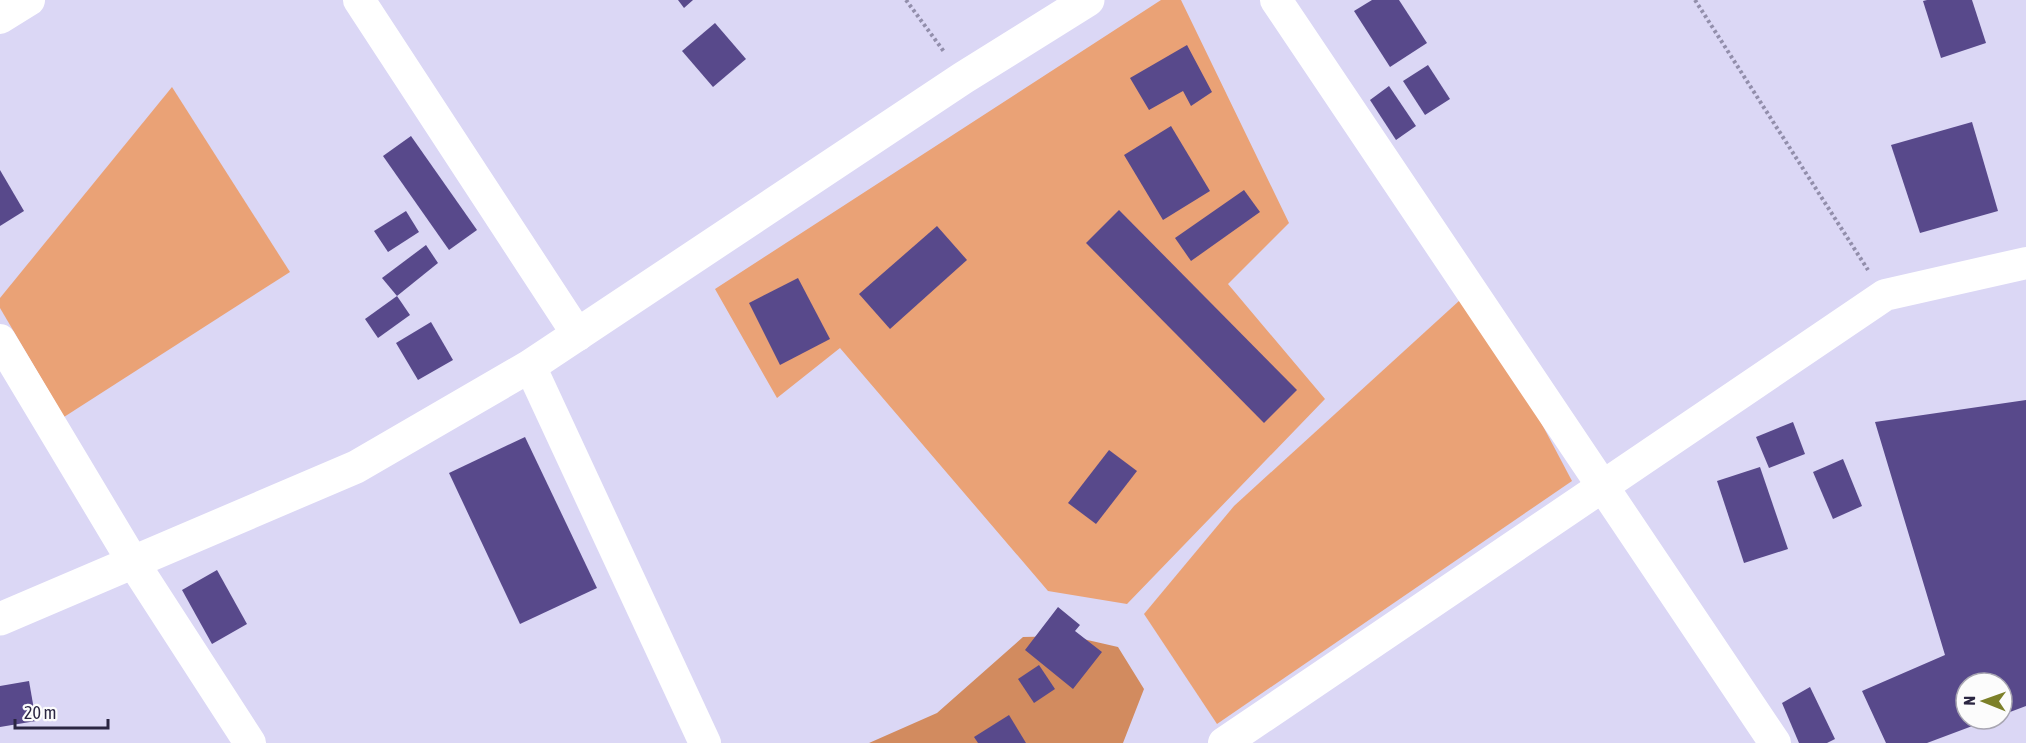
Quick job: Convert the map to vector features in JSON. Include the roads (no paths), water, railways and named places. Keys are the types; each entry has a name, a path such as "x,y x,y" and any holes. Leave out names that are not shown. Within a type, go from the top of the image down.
{"street":[{"path":"0,18 29,0"},
{"path":"359,0 578,335"},
{"path":"0,619 356,467 530,366 963,78 1088,0"},
{"path":"1276,0 1775,743"},
{"path":"1224,743 1885,296 2026,263"},
{"path":"0,340 133,562 250,743"},
{"path":"530,366 705,743"}]}
